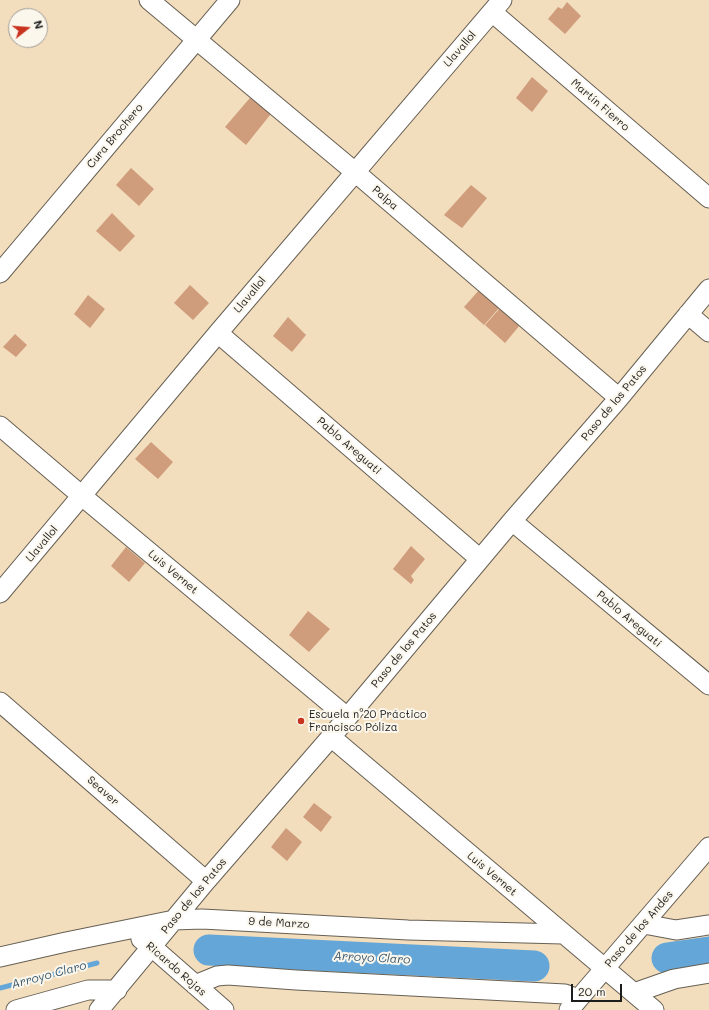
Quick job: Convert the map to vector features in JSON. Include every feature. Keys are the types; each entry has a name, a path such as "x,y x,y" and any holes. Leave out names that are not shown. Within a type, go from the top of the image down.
{"street":[{"name":"Palpa","path":"149,0 355,172 619,398"},
{"name":"Cura Brochero","path":"0,273 230,0"},
{"name":"Llavallol","path":"0,593 218,333 497,6"},
{"name":"Martín Fierro","path":"497,6 709,198"},
{"name":"Paso de los Patos","path":"99,1010 206,881 347,717 512,521 619,398 709,290"},
{"path":"688,314 709,332"},
{"name":"Pablo Areguati","path":"218,333 480,559"},
{"name":"Luis Vernet","path":"0,426 347,717"},
{"name":"Pablo Areguati","path":"512,521 709,685"},
{"name":"Seaver","path":"0,702 206,881"},
{"name":"Luis Vernet","path":"330,737 654,1010"},
{"name":"Paso de los Andes","path":"574,1004 709,847"},
{"name":"9 de Marzo","path":"0,958 66,942 174,920 202,919 408,930 563,934"},
{"path":"644,924 676,930 709,924"},
{"name":"Ricardo Rojas","path":"127,930 152,947 224,1010"},
{"path":"634,993 674,979 709,973"},
{"path":"195,985 217,976 228,976 564,994 574,1004"},
{"path":"16,1010 88,990 116,990"}],"building":[{"path":"567,2 581,16 565,34 548,19 558,7 562,9"},
{"path":"532,77 548,91 532,112 516,98"},
{"path":"255,92 274,110 246,145 225,127"},
{"path":"131,168 154,189 139,206 116,185"},
{"path":"471,185 487,198 462,228 444,215"},
{"path":"112,213 135,236 120,252 96,231"},
{"path":"190,285 209,303 193,320 174,303"},
{"path":"480,289 500,307 484,325 464,307"},
{"path":"88,295 105,309 90,328 74,314"},
{"path":"501,307 520,325 505,343 485,325"},
{"path":"288,317 306,335 292,352 273,336"},
{"path":"15,334 27,345 16,357 3,347"},
{"path":"151,442 173,462 158,479 135,459"},
{"path":"411,546 425,559 411,576 414,580 411,584 393,569"},
{"path":"126,547 145,563 129,582 111,566"},
{"path":"308,611 330,629 309,652 289,635"},
{"path":"314,803 332,817 321,832 303,817"},
{"path":"286,828 302,842 287,861 271,847"}],"waterway":[{"name":"Arroyo Claro","path":"209,950 534,966"},
{"name":"Arroyo Claro","path":"667,958 709,952"},
{"name":"Arroyo Claro","path":"0,988 97,963"}],"place":[{"name":"Escuela n°20 Práctico Francisco Póliza","path":"301,721"}]}
